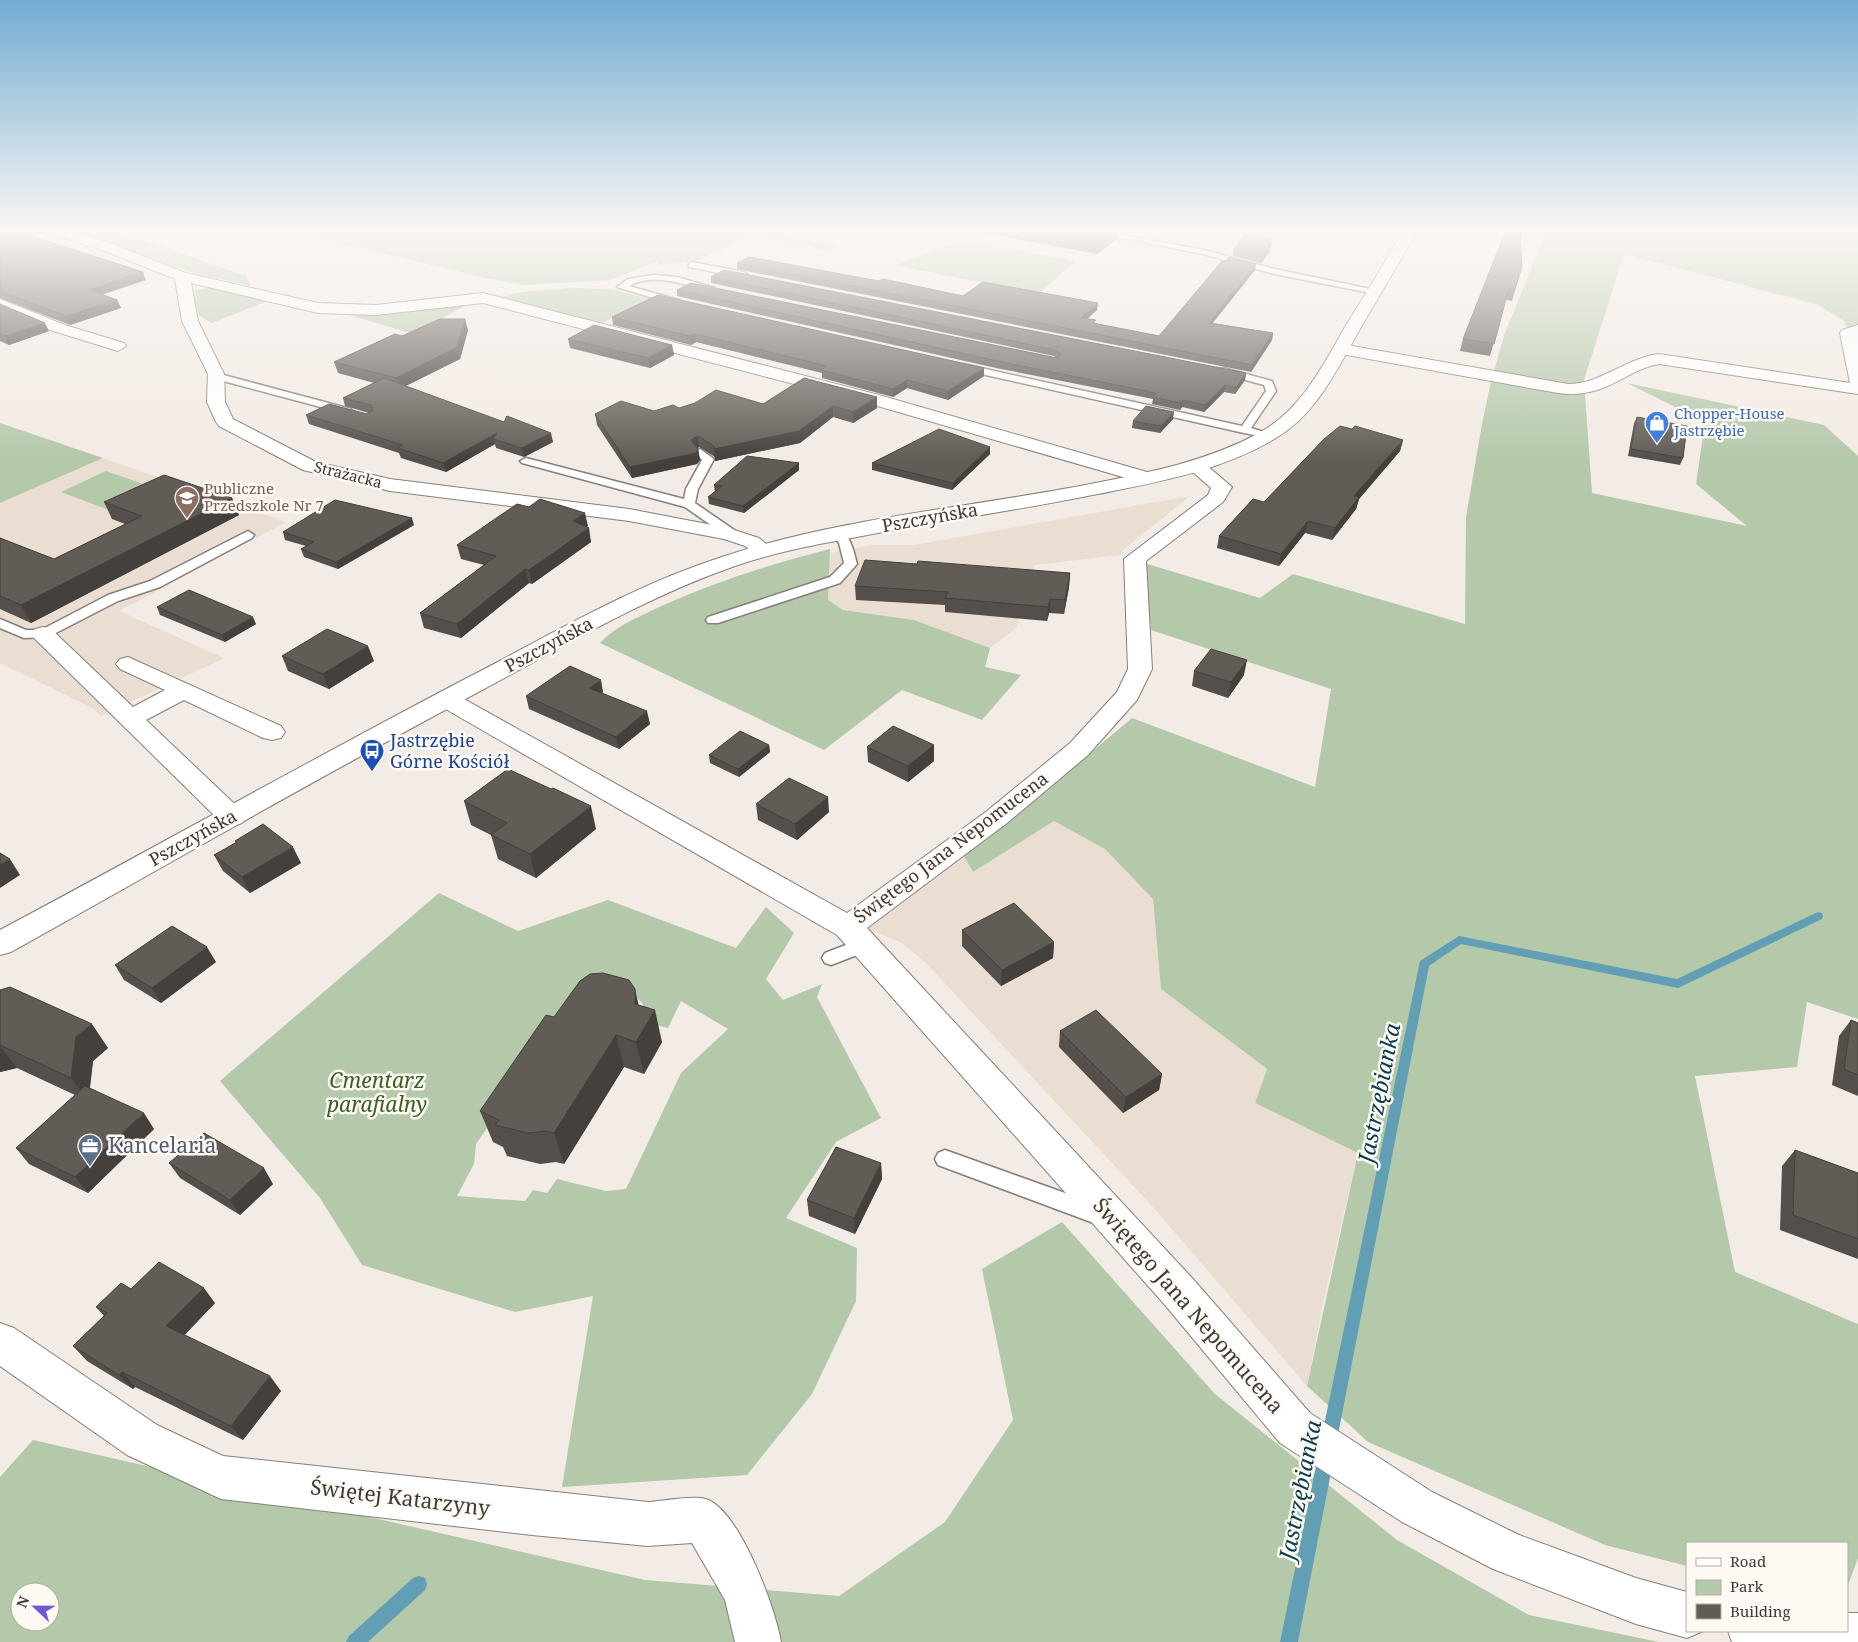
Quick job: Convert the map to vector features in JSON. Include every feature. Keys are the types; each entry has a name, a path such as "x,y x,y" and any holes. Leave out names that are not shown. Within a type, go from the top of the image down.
{"street":[{"path":"6,307 59,328 118,346"},
{"name":"Strażacka","path":"187,307 190,321 216,376 216,402 225,422 310,466 390,485 629,515 751,543"},
{"name":"Pszczyńska","path":"312,307 376,310 406,307"},
{"name":"Pszczyńska","path":"516,307 873,399 1147,478"},
{"name":"Pszczyńska","path":"4,938 232,817 446,699 653,590 708,569 751,543 838,534 1147,478 1197,467 1269,435 1305,405 1315,392 1367,307"},
{"path":"1858,330 1848,333 1858,382"},
{"path":"1341,349 1576,389 1589,387 1607,380 1638,362 1659,360 1858,389"},
{"name":"Świętego Jana Nepomucena","path":"856,936 1078,749 1128,695 1140,669 1135,559 1216,498 1222,487 1197,467"},
{"path":"43,634 232,817"},
{"path":"128,664 272,732"},
{"path":"130,718 184,690"},
{"name":"Świętego Jana Nepomucena","path":"446,699 856,936 1179,1292 1294,1428 1417,1507 1509,1553 1636,1601 1686,1615"},
{"name":"Świętej Katarzyny","path":"0,1342 142,1440 221,1477 532,1513 648,1524 704,1520 736,1572 755,1618 758,1642"},
{"path":"1755,1632 1784,1638 1858,1636"}],"lane":[{"path":"953,365 1269,435"},
{"path":"1214,369 1253,377 1268,383 1270,392 1244,430"},
{"path":"216,376 360,415"},
{"path":"689,504 692,489 708,460 700,452"},
{"path":"526,461 689,504 751,543"},
{"path":"712,620 835,580 851,564 845,543 838,534"},
{"path":"0,623 24,634 43,634 113,598 155,584 248,535"},
{"path":"831,958 856,936"},
{"path":"945,1159 1115,1221"}],"shaded area":[{"path":"103,458 286,522 119,611 224,658 101,716 94,709 0,663 0,503"},
{"path":"1190,496 1123,550 1120,555 1035,565 1016,628 990,648 914,620 843,610 828,600 828,553 872,545 914,545"},
{"path":"1054,821 1105,849 1153,899 1161,989 1267,1069 1255,1103 1358,1153 1323,1303 1307,1386 1152,1206 926,963 902,943 868,929 962,853 973,872"}],"green space":[{"path":"197,307 253,307 211,323 199,315"},
{"path":"405,307 464,307 413,334 340,312"},
{"path":"531,307 635,307 600,324"},
{"path":"1516,307 1607,307 1584,380 1592,493 1747,526 1696,484 1705,422 1627,383 1824,425 1858,456 1858,1019 1807,1002 1797,1067 1695,1076 1735,1272 1858,1324 1858,1558 1848,1585 1848,1542 1686,1542 1686,1566 1605,1545 1368,1442 1307,1386 1358,1153 1255,1103 1267,1069 1161,989 1153,899 1105,849 1054,821 973,872 962,853 1019,813 1132,718 1315,787 1331,689 1151,630 1144,563 1260,598 1293,574 1465,624 1466,517 1491,381 1505,333"},
{"path":"1820,307 1858,307 1858,347 1843,320"},
{"path":"0,423 103,458 0,503"},
{"path":"106,471 163,491 117,513 61,492"},
{"path":"830,549 828,600 843,610 914,620 990,648 985,667 1021,675 982,720 902,690 824,750 600,643 626,623 698,591 785,561"},
{"name":"Cmentarz parafialny","path":"439,893 518,931 608,900 736,948 766,907 794,933 766,979 783,1000 822,984 817,997 881,1118 836,1142 786,1218 857,1248 856,1301 812,1394 747,1475 562,1487 593,1296 515,1312 362,1265 320,1198 220,1081","holes":["630,990 642,1003 652,1024 668,1028 681,1001 728,1029 681,1073 626,1189 606,1191 557,1179 547,1193 533,1190 525,1201 457,1196 474,1164 476,1144 544,1045"]},
{"path":"1062,1222 1215,1394 1397,1540 1529,1615 1659,1642 0,1642 0,1477 33,1440 645,1580 839,1596 945,1522 1013,1420 982,1269"}],"building":[{"path":"0,307 6,307 45,323 5,336 0,334"},
{"path":"41,307 96,307 66,316"},
{"path":"634,307 710,307 984,368 948,391 907,380 893,389 821,370 827,366 695,334 690,336 612,317"},
{"path":"752,307 806,307 1057,358 1061,354 1055,350 851,307 910,307 1246,373 1236,388 1225,385 1205,405 1183,400 1180,403 1153,397 1156,393 997,361"},
{"path":"957,307 1094,307 1081,318 1096,320 1093,323 1159,336 1184,307 1222,307 1209,323 1273,333 1252,365"},
{"path":"1476,307 1504,307 1494,344 1463,339"},
{"path":"440,319 465,319 457,347 396,378 334,362 395,334 402,336"},
{"path":"594,325 672,345 648,358 568,339"},
{"path":"384,378 504,422 507,416 551,433 522,448 493,439 497,433 443,463 398,448 403,445 306,415 329,404 367,414 373,410 371,405 343,398"},
{"path":"804,378 877,397 853,412 833,406 799,431 714,449 714,446 698,436 691,440 698,449 696,453 630,467 595,414 621,401 654,411 673,405 679,408 695,403 716,390 763,404"},
{"path":"1146,406 1174,412 1161,426 1133,421"},
{"name":"Chopper-House Jastrzębie","path":"1637,417 1687,426 1683,458 1631,449"},
{"path":"1340,426 1352,429 1355,426 1403,440 1354,496 1359,497 1335,528 1308,521 1281,554 1219,536 1253,499 1264,502 1324,439"},
{"path":"939,429 990,447 953,483 872,463"},
{"path":"747,456 799,463 743,506 708,497 722,486 714,485"},
{"path":"164,475 232,498 21,605 0,596 0,538 54,559 142,516 104,502"},
{"path":"540,499 585,513 573,521 589,528 529,570 525,569 457,624 420,613 496,556 457,545 517,504 529,507"},
{"path":"335,500 412,518 336,562 301,549 314,542 283,532"},
{"path":"865,560 917,564 918,561 1070,573 1065,600 1050,599 1048,607 945,598 948,592 855,586"},
{"path":"189,590 253,617 222,635 157,607"},
{"path":"327,629 368,646 323,674 282,656"},
{"path":"1211,649 1247,660 1231,682 1194,671"},
{"path":"570,666 601,680 589,688 647,711 616,737 526,696"},
{"path":"893,726 934,745 908,766 867,747"},
{"path":"740,731 769,745 738,769 709,755"},
{"path":"508,769 591,806 530,854 491,835 507,823 464,801"},
{"path":"789,778 828,797 795,824 756,804"},
{"path":"263,824 293,847 242,877 214,855 237,842 235,841"},
{"path":"0,853 10,859 0,865"},
{"path":"1014,903 1054,942 1002,970 962,930"},
{"path":"172,926 207,947 152,988 115,965"},
{"path":"603,973 629,980 635,989 635,1004 655,1010 636,1042 616,1035 554,1133 546,1131 528,1133 495,1125 499,1120 480,1111 546,1015 554,1017 580,981 590,974"},
{"path":"10,987 92,1024 76,1037 71,1078 0,1045 0,990"},
{"path":"1096,1010 1162,1074 1126,1097 1060,1031"},
{"path":"1851,1020 1858,1023 1858,1075 1844,1069"},
{"path":"85,1086 144,1113 75,1177 16,1148"},
{"path":"204,1133 264,1168 230,1200 169,1163"},
{"path":"836,1147 881,1163 854,1218 807,1200"},
{"path":"1795,1150 1858,1173 1858,1239 1793,1215"},
{"path":"159,1262 204,1288 166,1326 270,1376 231,1426 122,1372 119,1375 73,1346 107,1313 96,1307 121,1283 131,1289"}],"waterway":[{"name":"Jastrzębianka","path":"1329,1440 1424,964 1459,940 1678,984 1818,916"},
{"name":"Jastrzębianka","path":"1289,1642 1326,1457"},
{"path":"355,1642 419,1584"}],"place":[{"name":"Chopper-House Jastrzębie","path":"1657,444"},
{"name":"Publiczne Przedszkole Nr 7","path":"187,519"},
{"name":"Jastrzębie Górne Kościół","path":"372,772"},
{"name":"Kancelaria","path":"90,1167"}]}
